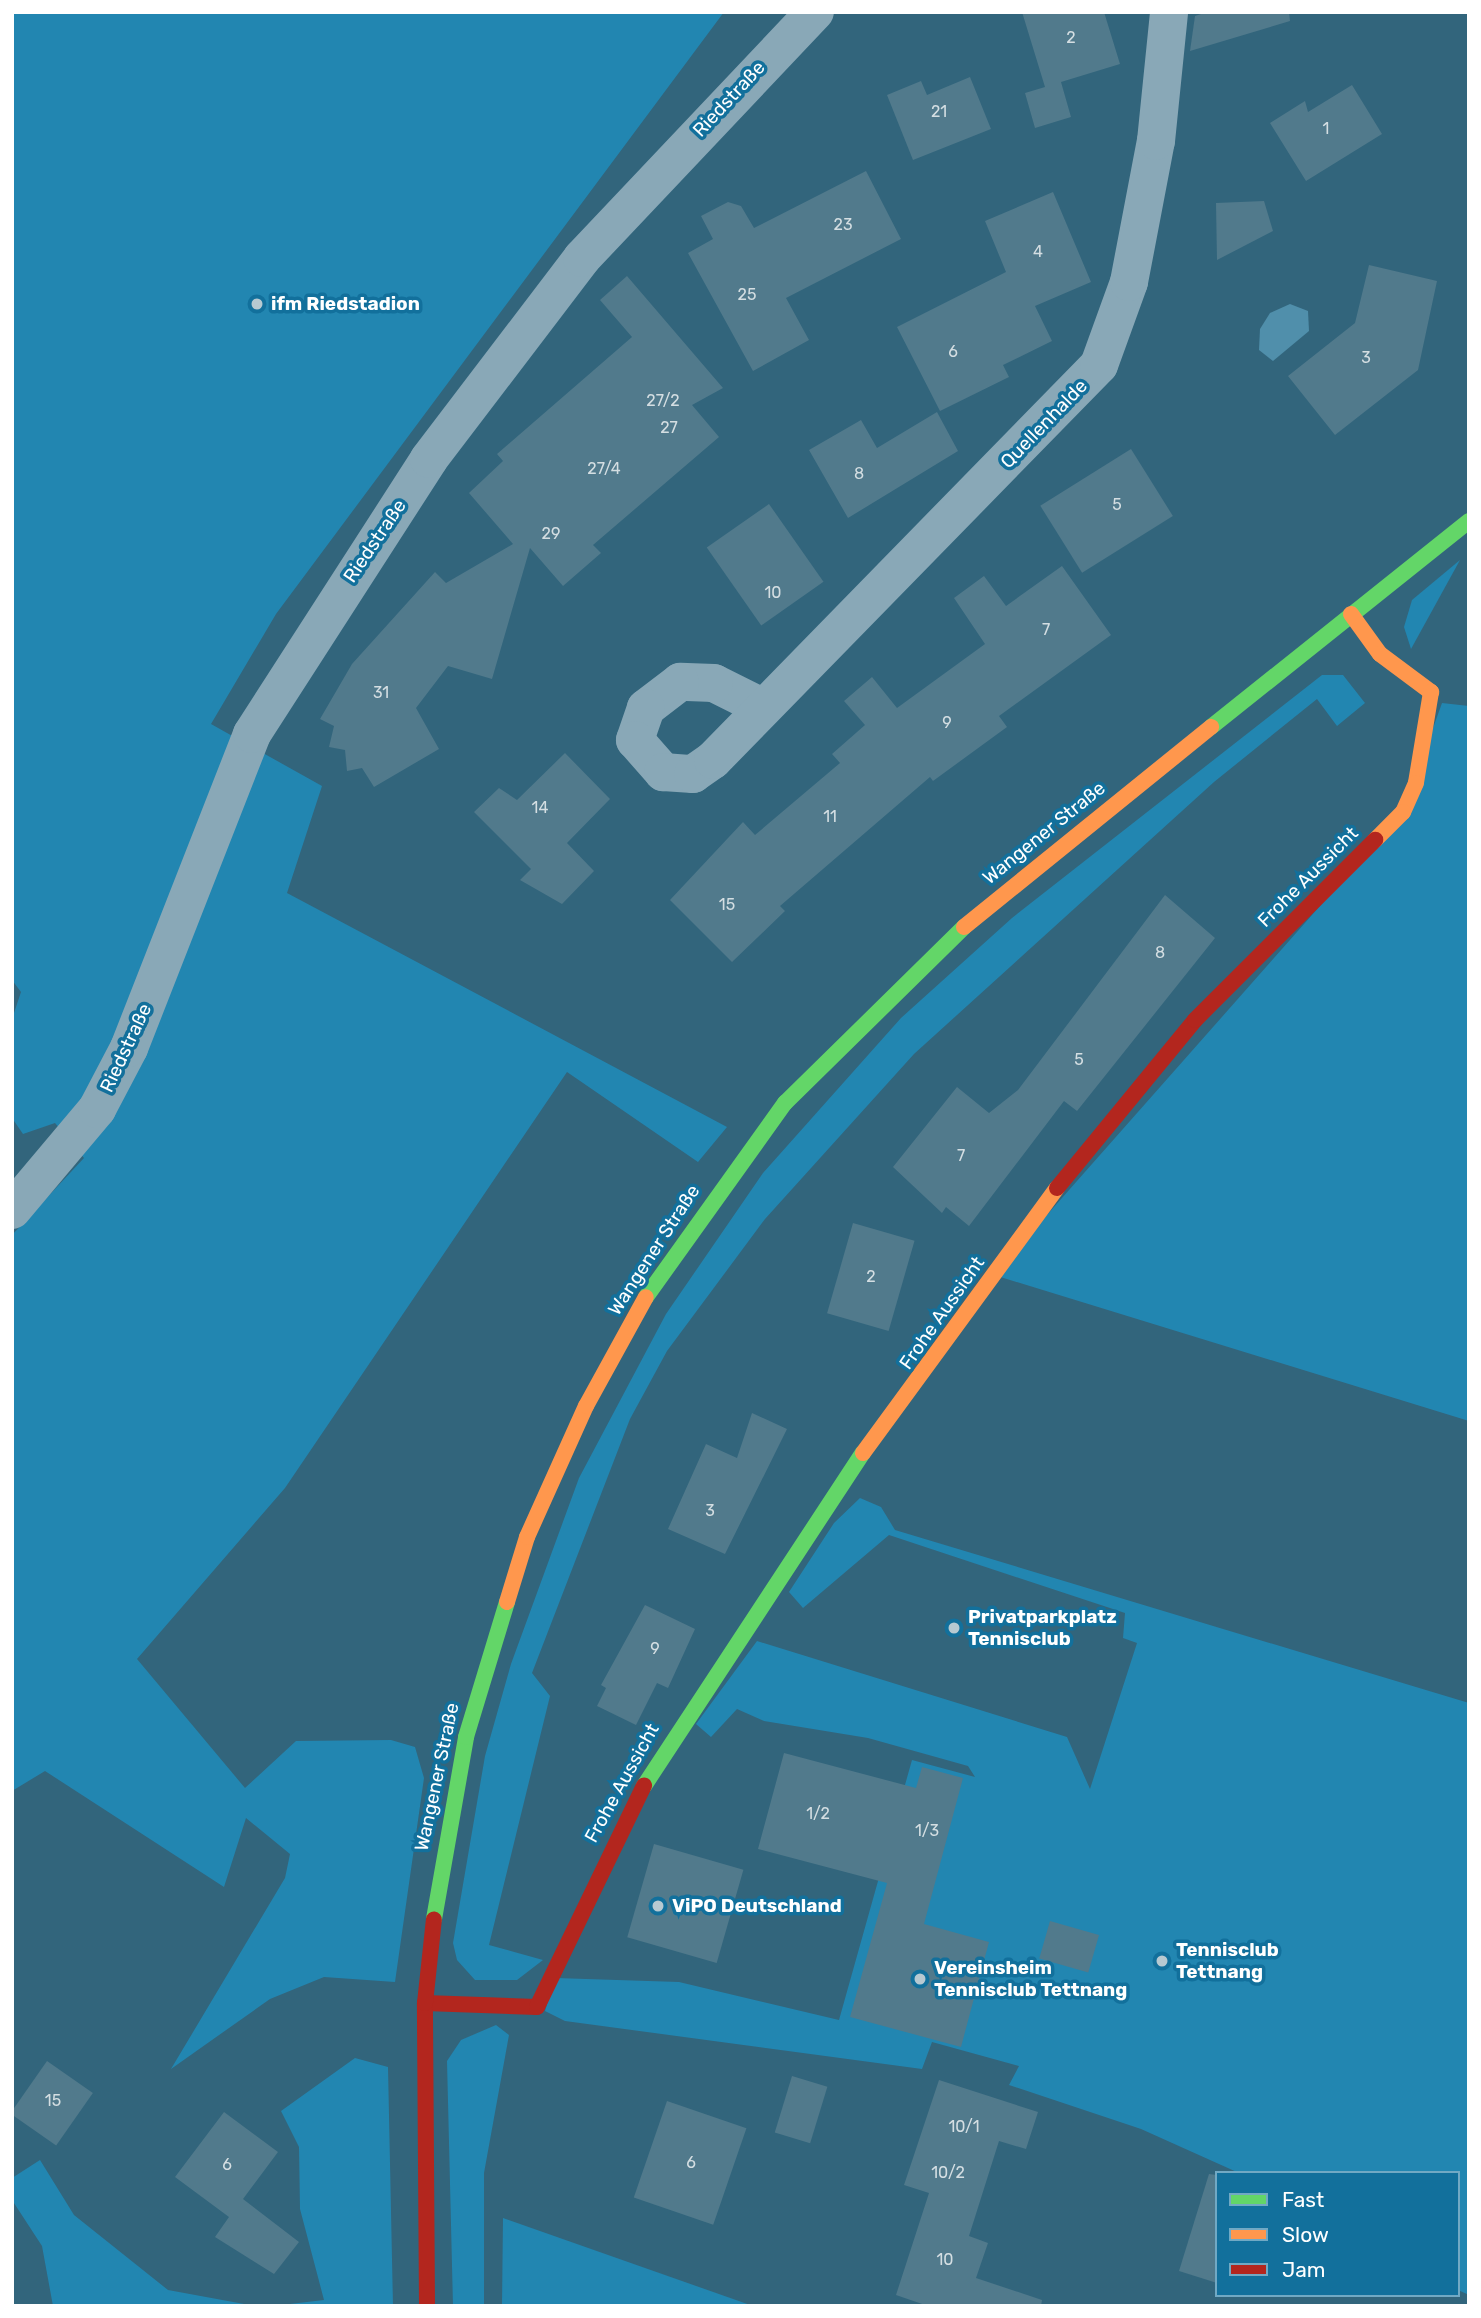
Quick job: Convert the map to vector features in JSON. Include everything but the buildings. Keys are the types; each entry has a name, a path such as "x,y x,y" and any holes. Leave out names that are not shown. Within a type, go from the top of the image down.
{"main road":[{"name":"Wangener Straße","path":"427,2306 425,2003 450,1810 500,1611 586,1406 693,1224 785,1103 900,983 1351,614 1469,521"},
{"name":"Frohe Aussicht","path":"425,2003 537,2007 608,1849 661,1757 825,1505 1079,1158 1195,1020 1403,812 1416,783 1431,692 1380,654 1351,614"}],"street":[{"name":"Riedstraße","path":"12,1210 65,1154 129,1048 251,734 305,645 429,459 582,258 815,12"},
{"name":"Quellenhalde","path":"760,706 1099,365 1129,282 1156,141 1169,12"}],"shaded area":[{"path":"12,12 724,12 276,614 211,724 322,786 287,893 727,1127 698,1162 567,1072 285,1488 137,1659 245,1788 296,1741 391,1740 415,1747 424,1778 395,1982 324,1977 270,1999 171,2069 285,1878 290,1854 246,1818 224,1887 45,1771 12,1791 12,1235 84,1158 55,1123 23,1134 12,1118 12,1019 21,992 12,980"},
{"path":"1290,304 1308,311 1309,331 1273,361 1259,350 1260,329 1270,313"},
{"path":"1460,560 1411,649 1404,627 1412,600"},
{"path":"1322,675 1343,675 1365,703 1337,726 1317,699 1214,782 914,1054 765,1219 667,1351 630,1419 532,1673 550,1696 489,1945 543,1960 517,1980 475,1980 457,1960 453,1943 485,1756 511,1664 579,1478 666,1314 763,1173 901,1018 1012,918"},
{"path":"1442,703 1469,706 1469,1421 994,1275 1403,812"},
{"name":"Tennisclub Tettnang","path":"860,1498 881,1507 895,1530 1469,1703 1469,2295 1460,2291 1460,2171 1235,2171 1141,2129 1009,2085 1019,2066 932,2042 922,2069 565,2021 545,2011 555,1978 679,1982 839,2020 912,1760 975,1777 968,1766 868,1738 764,1721 737,1709 711,1737 696,1724 757,1641 1067,1737 1090,1789 1137,1643 1123,1638 1125,1613 889,1535 803,1608 789,1592 834,1523"},
{"path":"496,2025 509,2035 484,2173 484,2306 453,2306 447,2061 461,2040"},
{"path":"355,2058 388,2067 393,2306 273,2306 324,2300 300,2209 299,2147 281,2111"},
{"path":"40,2160 74,2215 168,2290 255,2306 53,2306 42,2246 12,2200 12,2178"},
{"path":"503,2218 753,2306 502,2306"}],"traffic: fast":[{"path":"1211,727 1469,521"},
{"path":"646,1297 785,1103 964,927"},
{"path":"644,1786 863,1453"},
{"path":"434,1919 466,1737 507,1602"}],"traffic: slow":[{"path":"1351,614 1380,654 1431,692 1416,783 1403,812 1375,840"},
{"path":"964,927 1211,727"},
{"path":"863,1453 1057,1188"},
{"path":"507,1602 527,1537 586,1406 646,1297"}],"traffic: jam":[{"path":"1057,1188 1195,1020 1375,840"},
{"path":"425,2003 537,2007 644,1786"},
{"path":"427,2306 425,2003 434,1919"}],"place":[{"name":"ifm Riedstadion","path":"257,304"},
{"name":"Privatparkplatz Tennisclub","path":"954,1628"},
{"name":"ViPO Deutschland","path":"658,1906"},
{"name":"Tennisclub Tettnang","path":"1162,1961"},
{"name":"Vereinsheim Tennisclub Tettnang","path":"920,1979"}]}
